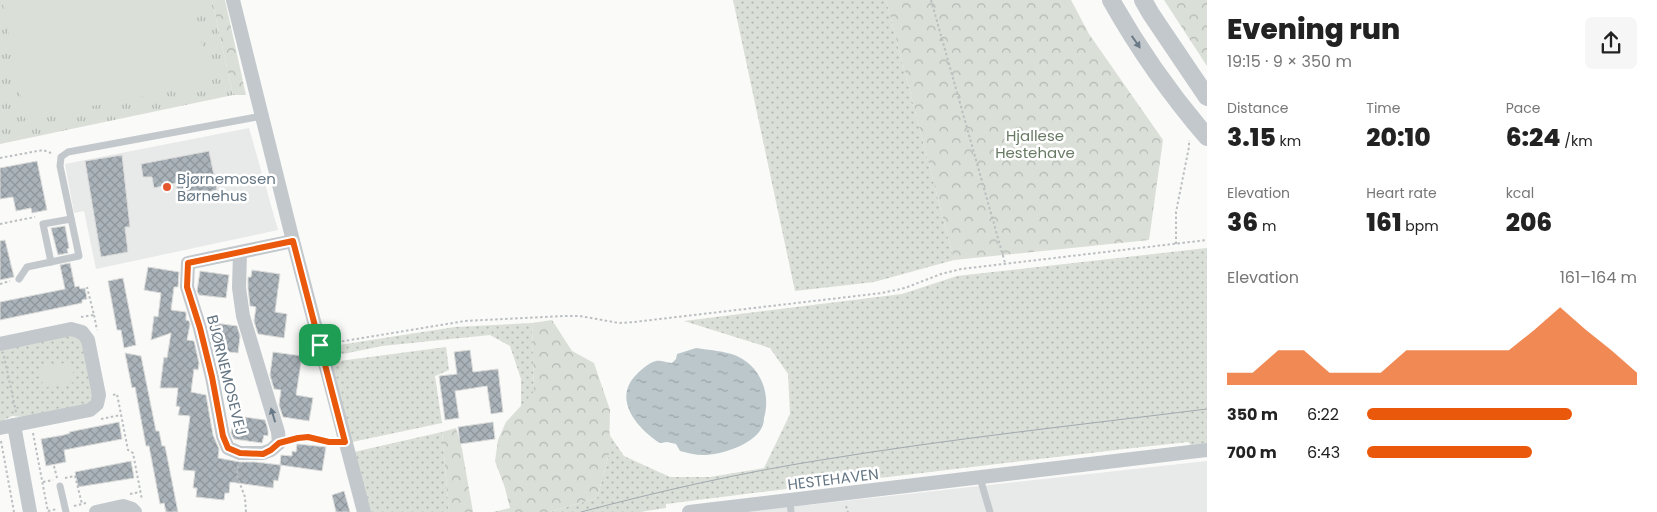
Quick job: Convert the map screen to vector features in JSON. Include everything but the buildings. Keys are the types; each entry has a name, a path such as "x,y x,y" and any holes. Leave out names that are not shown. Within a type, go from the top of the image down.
{"street":[{"path":"233,0 293,241 364,512"},
{"path":"1111,0 1127,28 1187,114 1207,137"},
{"path":"1143,0 1150,14 1207,97"},
{"name":"BJØRNEMOSEVEJ","path":"240,252 239,288 244,316 278,432 279,443 263,454 240,453 228,448 223,436 212,377 200,328 187,287 188,263 240,252 293,241"},
{"path":"1,343 71,329 82,332 88,340 98,398 97,404 90,410 11,426 30,512"},
{"name":"HESTEHAVEN","path":"689,512 790,506 980,478 1207,450"},
{"path":"96,512 123,506 132,509 138,506"}],"lane":[{"path":"19,279 28,267 79,256 60,166 61,157 68,152 262,116"},
{"path":"50,262 43,224 71,219"},
{"path":"980,478 990,512"},
{"path":"60,486 66,512"}],"path":[{"path":"930,0 1005,264"},
{"path":"1176,244 1176,212 1189,147 1189,137"},
{"path":"0,158 43,150 61,157"},
{"path":"0,224 35,217"},
{"path":"320,345 465,321 574,316 619,323 677,318 875,294 912,286 950,271 1207,240"},
{"path":"1,343 11,426"},
{"path":"98,398 117,394 128,450 133,453 138,506"},
{"path":"94,420 121,415"},
{"path":"32,433 48,512"},
{"path":"279,443 308,437 329,442 345,442"},
{"path":"0,439 14,512"},
{"path":"240,453 237,476 245,497 246,512"},
{"path":"54,466 60,486"},
{"path":"75,476 82,504"}],"shaded area":[{"name":"Bjørnemosen Børnehus","path":"249,128 278,230 96,269 84,211 74,213 65,164"},
{"path":"1207,461 1207,512 745,512"}],"green space":[{"path":"0,0 212,0 233,95 0,144"},
{"path":"2,0 193,0 210,83 25,119"},
{"path":"212,0 225,0 246,95 233,95"},
{"path":"733,0 886,0 954,260 874,282 795,291"},
{"name":"Hjallese Hestehave","path":"886,0 1071,0 1089,34 1163,140 1149,240 954,260"},
{"path":"1164,0 1207,0 1207,66"},
{"path":"1207,248 1207,443 1191,445 1188,442 1133,448 753,493 666,504 666,508 640,512 549,512 597,498 609,454 609,434 624,456 670,477 710,477 764,468 790,414 788,374 770,348 684,321 902,294 957,276"},
{"path":"552,320 572,351 594,363 610,410 609,454 597,498 549,512 493,512 510,508 495,461 498,440 506,422 534,392 532,323"},
{"path":"532,323 534,392 521,407 521,379 510,346 490,335 382,346 343,354 335,351 339,345 455,327"},
{"path":"73,335 83,341 93,396 87,405 23,417 12,416 0,422 0,349"},
{"path":"446,347 449,370 435,376 442,423 352,442 332,362"},
{"path":"71,362 75,382 43,388 40,367"},
{"path":"456,428 462,449 473,512 449,512 442,432"},
{"path":"442,432 449,512 371,512 354,452"}],"water":[{"path":"696,348 737,356 758,374 765,391 766,409 763,424 757,435 735,448 710,455 680,451 676,444 660,443 636,422 630,413 627,403 627,393 630,384 644,368 656,361 672,363 676,359 677,354"}],"tram line":[{"path":"581,512 700,483 869,452 1207,409"}],"place":[{"name":"Bjørnemosen Børnehus","path":"167,187"}],"route":[{"path":"293,241 320,345 345,442 329,442 308,437 298,438 279,443 263,454 240,453 228,448 223,436 212,377 200,328 187,287 188,263 293,241"}]}
